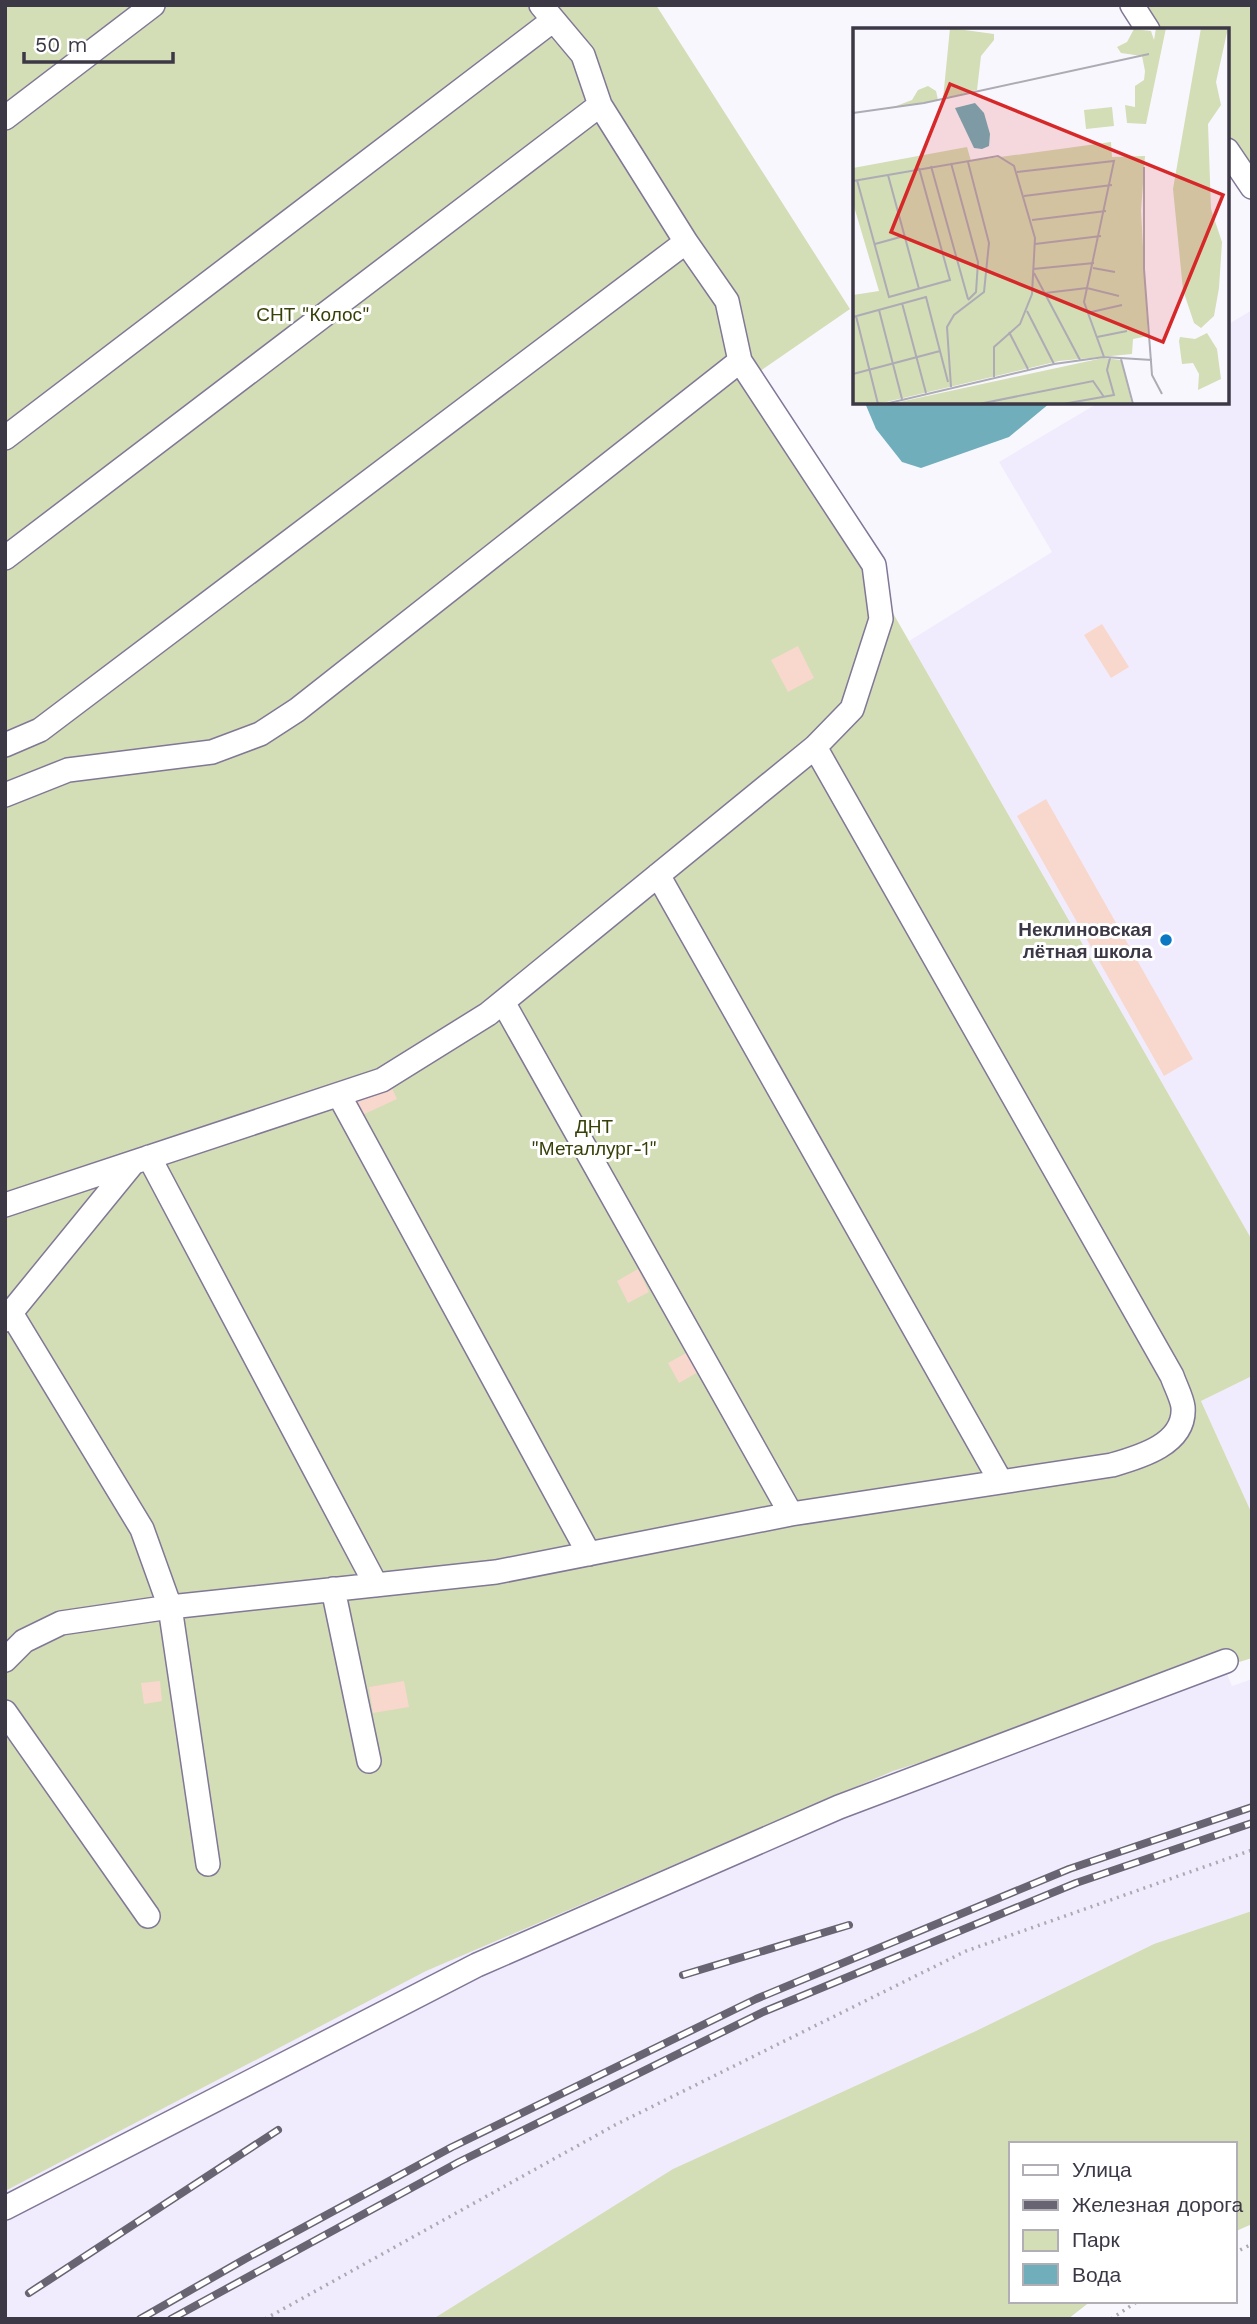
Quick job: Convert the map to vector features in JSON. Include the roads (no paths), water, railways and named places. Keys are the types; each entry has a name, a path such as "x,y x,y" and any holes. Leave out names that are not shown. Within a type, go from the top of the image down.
{"street":[{"path":"7,113 153,5"},
{"path":"1132,5 1147,28"},
{"path":"5,438 547,13 583,55 600,106 686,242 727,301 740,362 874,565 881,619 852,709 815,747 488,1014 382,1080 5,1205"},
{"path":"5,558 600,106"},
{"path":"1229,153 1252,187"},
{"path":"5,745 40,730 686,242"},
{"path":"5,795 68,771 212,752 260,734 298,710 740,362"},
{"path":"5,1660 24,1641 61,1623 170,1607 496,1572 791,1514 1112,1465 1151,1453 1178,1429 1183,1407 1172,1376 815,747"},
{"path":"658,875 1001,1482"},
{"path":"503,1002 791,1514"},
{"path":"339,1095 589,1554"},
{"path":"141,1160 8,1317 142,1529 170,1607 208,1864"},
{"path":"141,1160 376,1585"},
{"path":"333,1589 369,1761"},
{"path":"5,2208 477,1965 839,1807 1226,1661"},
{"path":"5,1712 148,1916"}],"water":[{"path":"865,404 1049,404 1009,437 921,468 902,462 876,429"}],"railway":[{"path":"140,2319 452,2147 756,1999 1069,1869 1252,1807"},
{"path":"171,2319 459,2162 763,2012 1076,1883 1252,1823"},
{"path":"683,1975 849,1925"},
{"path":"29,2293 278,2130"}],"place":[{"name":"Неклиновская лётная школа","path":"1166,940"}],"park label":[{"name":"СНТ \"Колос\"","path":"313,314"},
{"name":"ДНТ \"Металлург-1\"","path":"594,1137"}]}
